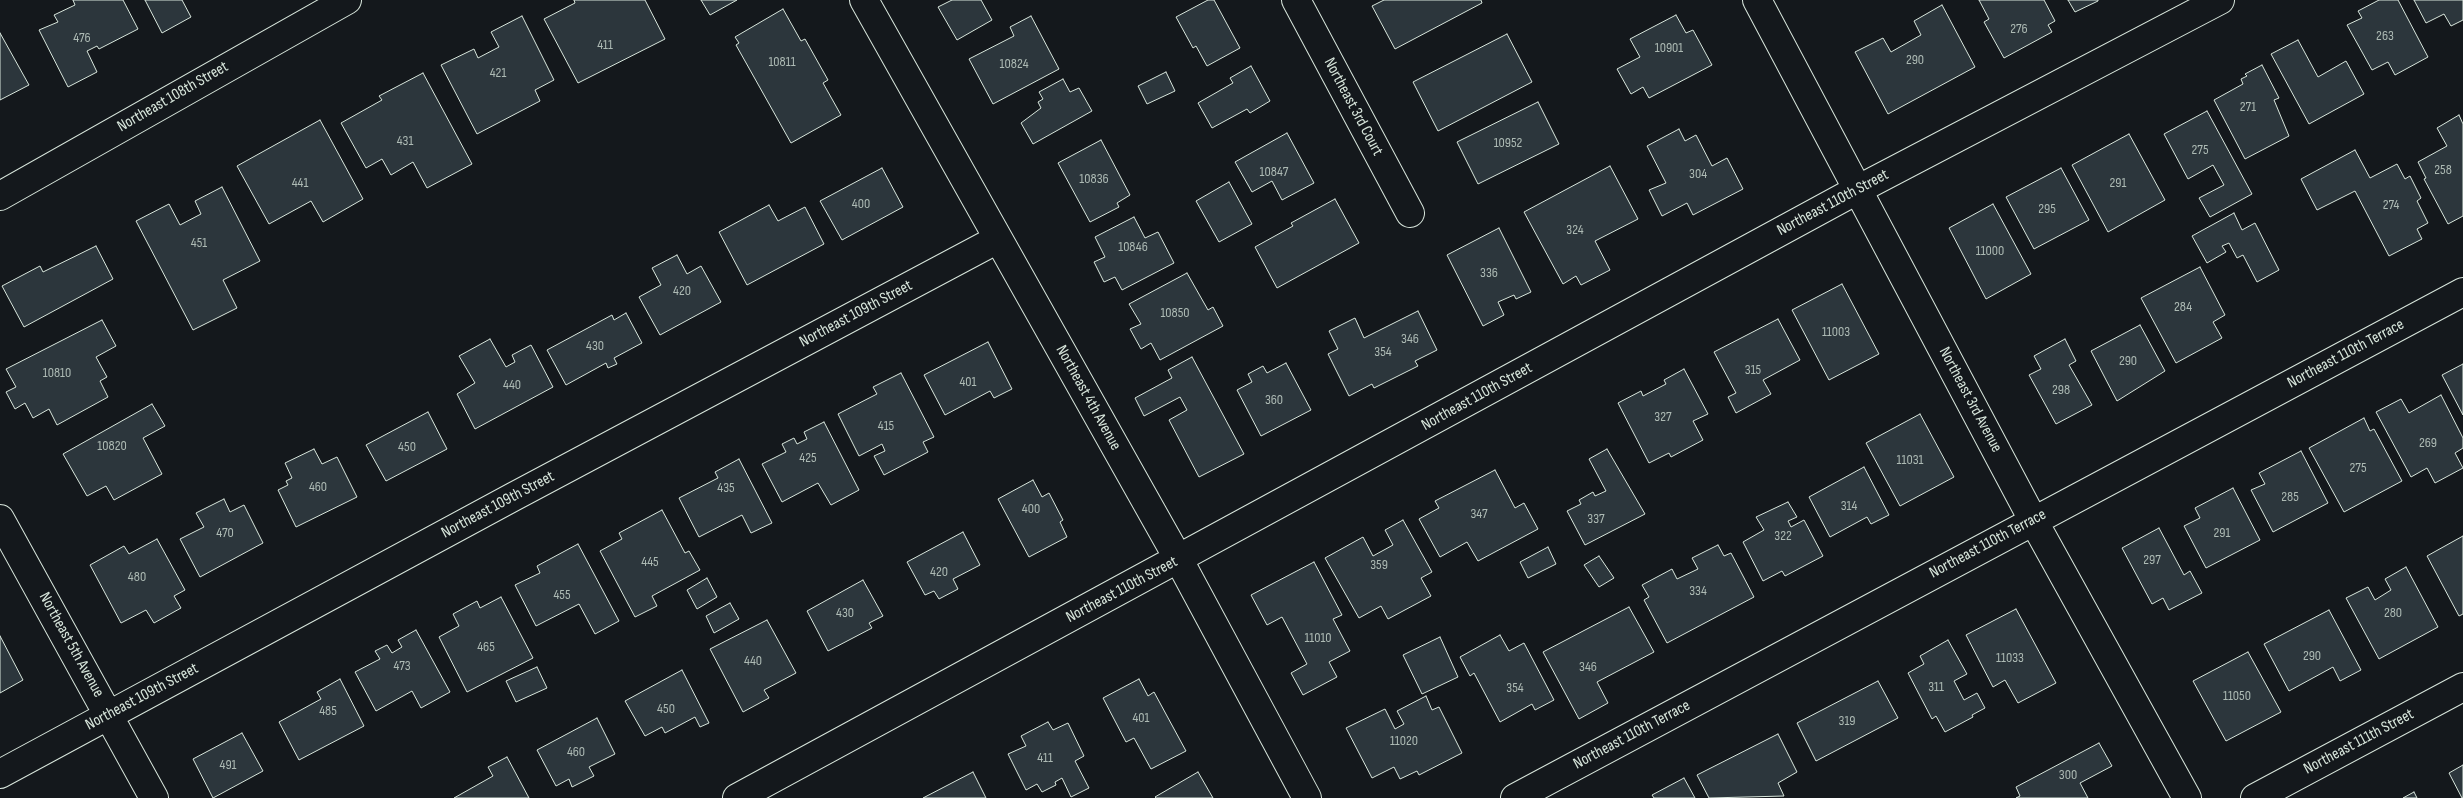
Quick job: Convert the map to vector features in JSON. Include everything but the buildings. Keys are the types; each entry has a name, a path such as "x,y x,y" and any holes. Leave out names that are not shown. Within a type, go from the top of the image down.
{"street":[{"name":"Northeast 108th Street","path":"0,196 309,9 347,0"},
{"name":"Northeast 4th Avenue","path":"864,0 1179,560 1307,798"},
{"name":"Northeast 3rd Court","path":"1296,0 1410,214"},
{"name":"Northeast 3rd Avenue","path":"1756,0 2033,520 2187,798"},
{"name":"Northeast 110th Street","path":"737,798 1179,560 1857,190 2220,0"},
{"name":"Northeast 109th Street","path":"0,774 998,239"},
{"name":"Northeast 110th Terrace","path":"1515,798 2463,292"},
{"name":"Northeast 5th Avenue","path":"0,519 154,798"},
{"name":"Northeast 111th Street","path":"2255,798 2463,687"}]}
